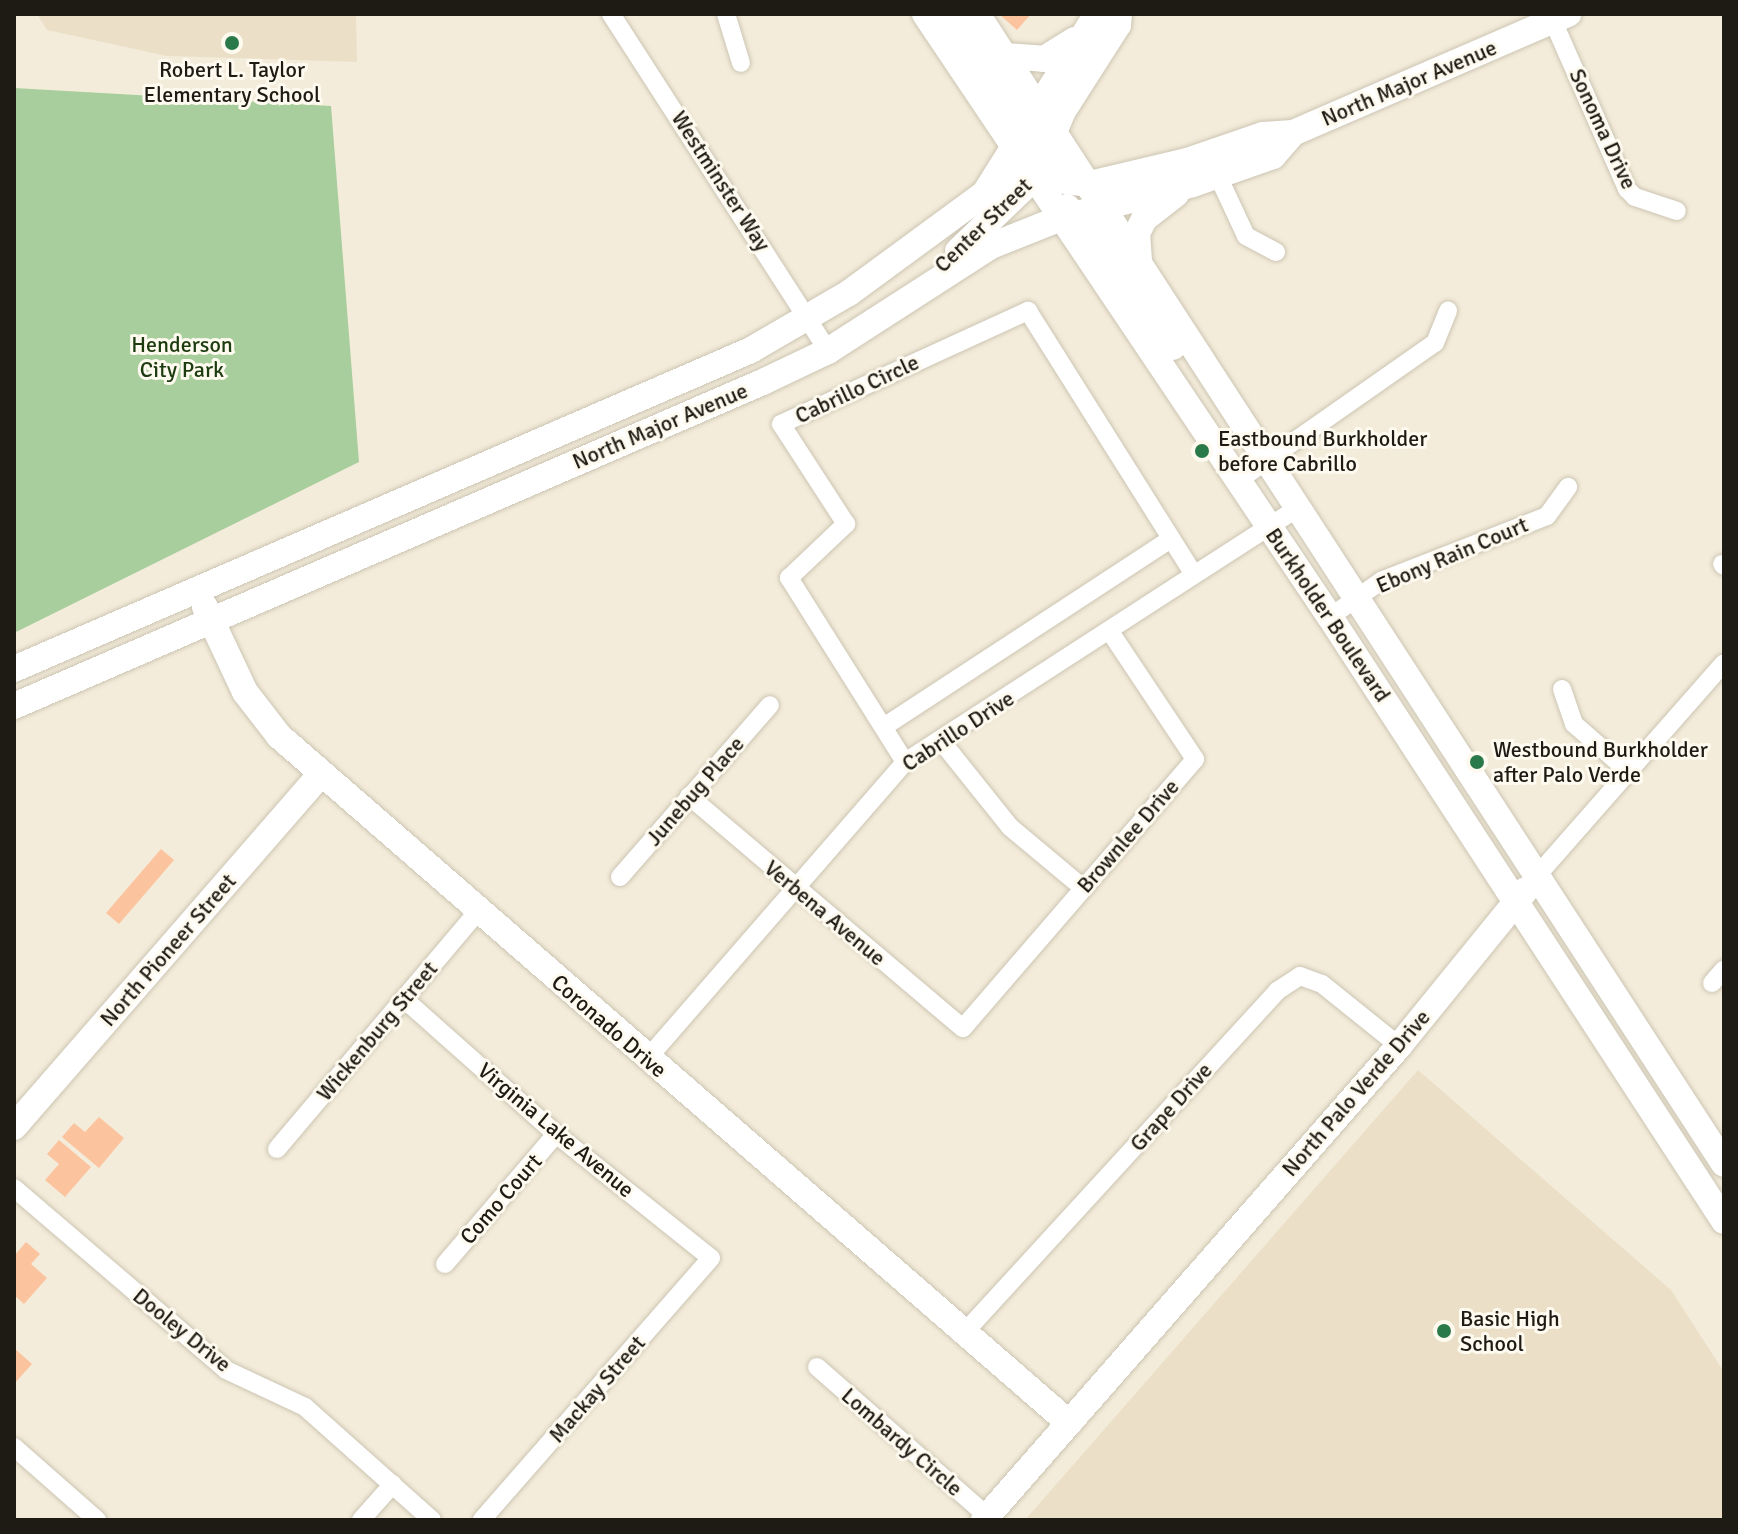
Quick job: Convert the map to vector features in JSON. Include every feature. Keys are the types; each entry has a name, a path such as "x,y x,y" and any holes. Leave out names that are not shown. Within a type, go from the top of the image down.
{"street":[{"name":"Westminster Way","path":"611,14 828,351"},
{"path":"726,14 741,63"},
{"name":"Burkholder Boulevard","path":"925,14 1014,150 1068,216 1724,1221"},
{"path":"950,14 1032,115"},
{"name":"Burkholder Boulevard","path":"977,14 1005,56 1032,115 1078,182 1105,206 1232,410 1724,1164"},
{"name":"Center Street","path":"901,301 990,224 1035,177 1050,141 1118,25 1119,14"},
{"name":"North Major Avenue","path":"14,669 751,350 809,318 985,193 1035,177 1078,182 1187,161 1263,135 1293,133 1561,17"},
{"name":"Sonoma Drive","path":"1561,17 1627,189 1635,197 1677,211"},
{"path":"1005,56 1044,59 1062,52 1090,23"},
{"name":"Center Street","path":"985,193 1090,23"},
{"name":"North Major Avenue","path":"14,706 828,351 901,301 991,246 1068,216 1186,186 1273,156 1293,133"},
{"path":"1218,176 1246,236 1276,252"},
{"path":"1139,261 1137,233 1144,219 1186,186"},
{"path":"1068,216 1106,245 1196,382 1232,410"},
{"name":"Cabrillo Circle","path":"905,762 789,578 846,524 781,424 1028,311 1193,573"},
{"path":"1239,480 1435,343 1448,311"},
{"name":"Ebony Rain Court","path":"1330,617 1381,581 1547,516 1568,487"},
{"path":"388,506 396,539"},
{"name":"Cabrillo Drive","path":"647,1059 793,887 905,762 942,742 1111,633 1193,573 1297,508"},
{"path":"885,726 1171,539"},
{"name":"Coronado Drive","path":"197,591 245,692 279,736 477,912 1069,1423"},
{"name":"Brownlee Drive","path":"963,1028 1195,759 1111,633"},
{"name":"North Palo Verde Drive","path":"985,1518 1399,1046 1535,878 1722,670"},
{"path":"1562,689 1574,724 1628,771"},
{"name":"Junebug Place","path":"620,877 770,705"},
{"path":"942,742 1010,827 1083,888"},
{"name":"North Pioneer Street","path":"14,1127 321,774"},
{"name":"Verbena Avenue","path":"689,796 963,1028"},
{"name":"Wickenburg Street","path":"277,1149 477,912"},
{"name":"Grape Drive","path":"964,1333 1277,991 1300,976 1322,984 1399,1046"},
{"name":"Virginia Lake Avenue","path":"404,999 556,1134 711,1258"},
{"name":"Como Court","path":"445,1264 556,1134"},
{"name":"Dooley Drive","path":"14,1188 226,1370 305,1407 432,1520"},
{"name":"Mackay Street","path":"482,1520 711,1258"},
{"name":"Lombardy Circle","path":"817,1367 985,1518"},
{"path":"14,1447 97,1520"},
{"path":"361,1520 393,1484"}],"shaded area":[{"name":"Robert L. Taylor Elementary School","path":"37,14 356,14 357,62 167,56 47,30"},
{"name":"Basic High School","path":"1418,1070 1671,1290 1724,1372 1724,1520 1025,1520"}],"green space":[{"name":"Henderson City Park","path":"14,88 331,106 359,462 14,633"}],"building":[{"path":"999,14 1031,14 1017,30"},
{"path":"161,849 174,860 119,924 106,913"},
{"path":"99,1117 124,1138 99,1168 62,1137 74,1123 85,1132"},
{"path":"59,1140 91,1167 65,1197 45,1180 59,1164 47,1154"},
{"path":"26,1242 40,1254 31,1264 47,1278 24,1304 14,1295 14,1256"},
{"path":"14,1348 32,1364 14,1384"}],"place":[{"name":"Robert L. Taylor Elementary School","path":"232,43"},
{"name":"Eastbound Burkholder before Cabrillo","path":"1202,451"},
{"name":"Westbound Burkholder after Palo Verde","path":"1477,762"},
{"name":"Basic High School","path":"1444,1331"}]}
